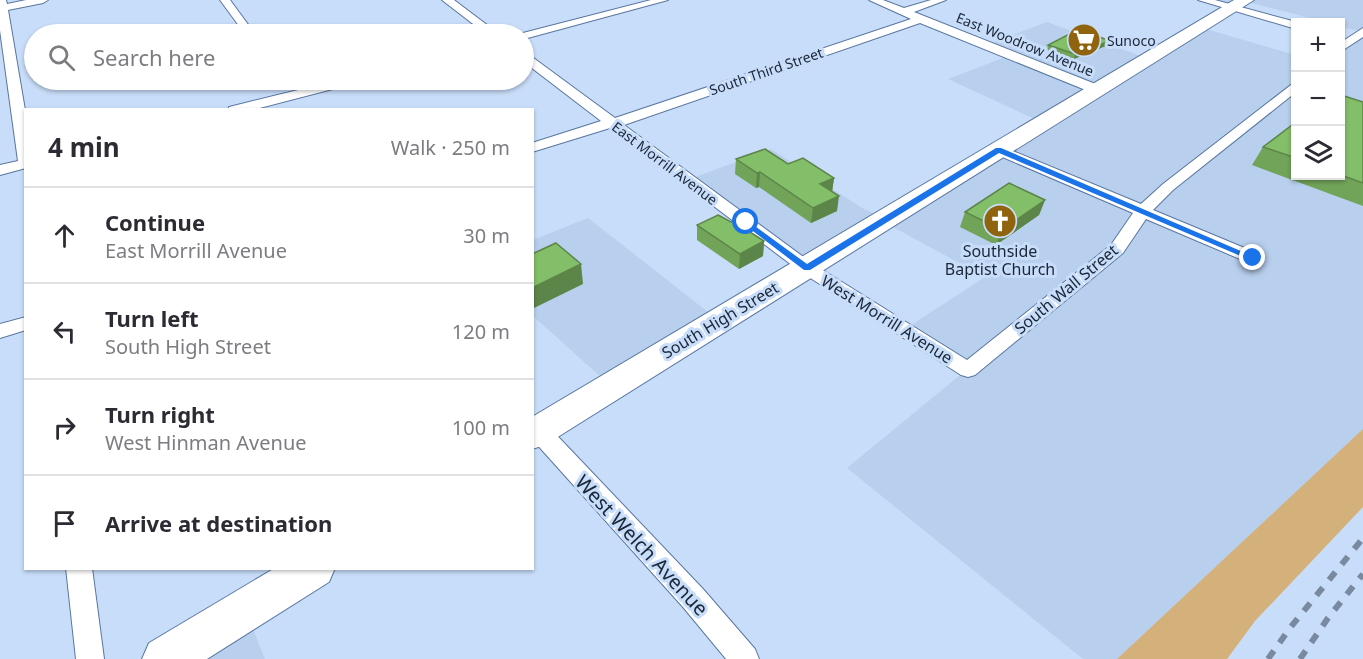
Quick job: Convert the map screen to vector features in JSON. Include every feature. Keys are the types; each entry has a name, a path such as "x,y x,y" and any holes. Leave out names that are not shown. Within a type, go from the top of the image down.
{"main road":[{"name":"South High Street","path":"536,433 1239,4"},
{"path":"165,659 311,570"}],"street":[{"path":"24,150 1,5 44,0"},
{"path":"225,0 243,24"},
{"path":"447,0 479,24"},
{"path":"534,33 662,0"},
{"name":"East Woodrow Avenue","path":"874,0 1098,90"},
{"path":"904,12 941,0"},
{"path":"1203,0 1239,4 1291,24"},
{"name":"South Third Street","path":"534,147 920,18"},
{"path":"1346,39 1363,31"},
{"name":"East Morrill Avenue","path":"534,65 807,268"},
{"name":"South Wall Street","path":"968,370 1117,249 1143,211 1168,187 1291,89"},
{"path":"291,90 294,94"},
{"path":"252,107 311,90"},
{"path":"998,150 1253,258"},
{"path":"0,170 24,164"},
{"name":"West Morrill Avenue","path":"807,268 968,370"},
{"path":"0,332 24,324"},
{"name":"West Welch Avenue","path":"536,433 693,598 745,659"},
{"path":"79,570 90,659"}],"shaded area":[{"path":"1199,0 1363,0 1363,32 1345,28 1345,18 1310,18 1244,1 1231,10"},
{"path":"1047,22 1147,58 1199,27 1291,54 1291,180 1345,180 1345,47 1363,32 1363,429 1117,659 1083,659 847,468 965,371 902,331 985,277 882,221 809,267 690,179 771,149 862,208 887,219 1041,122 948,79 1008,56 986,45"},
{"path":"588,218 718,320 611,386 534,317 534,240"},
{"path":"1363,429 1363,507 1255,621 1227,659 1117,659"},
{"path":"245,610 265,659 165,659"}],"building":[{"path":"1079,29 1110,41 1075,54 1048,45"},
{"path":"1345,96 1363,102 1363,183 1345,176"},
{"path":"1291,126 1291,156 1263,147"},
{"path":"765,149 788,164 803,158 834,178 820,184 839,196 813,208 760,172 757,173 736,159"},
{"path":"1009,183 1045,200 1002,230 965,212"},
{"path":"718,215 733,221 764,241 740,254 697,225"},
{"path":"556,243 581,264 534,287 534,253"}],"railway":[{"path":"1268,659 1290,628 1363,538"},
{"path":"1300,659 1328,618 1363,574"}],"place":[{"name":"Sunoco","path":"1084,40"},
{"name":"Southside Baptist Church","path":"1000,221"}],"route":[{"path":"746,222 807,268 998,150 1253,258"}]}
